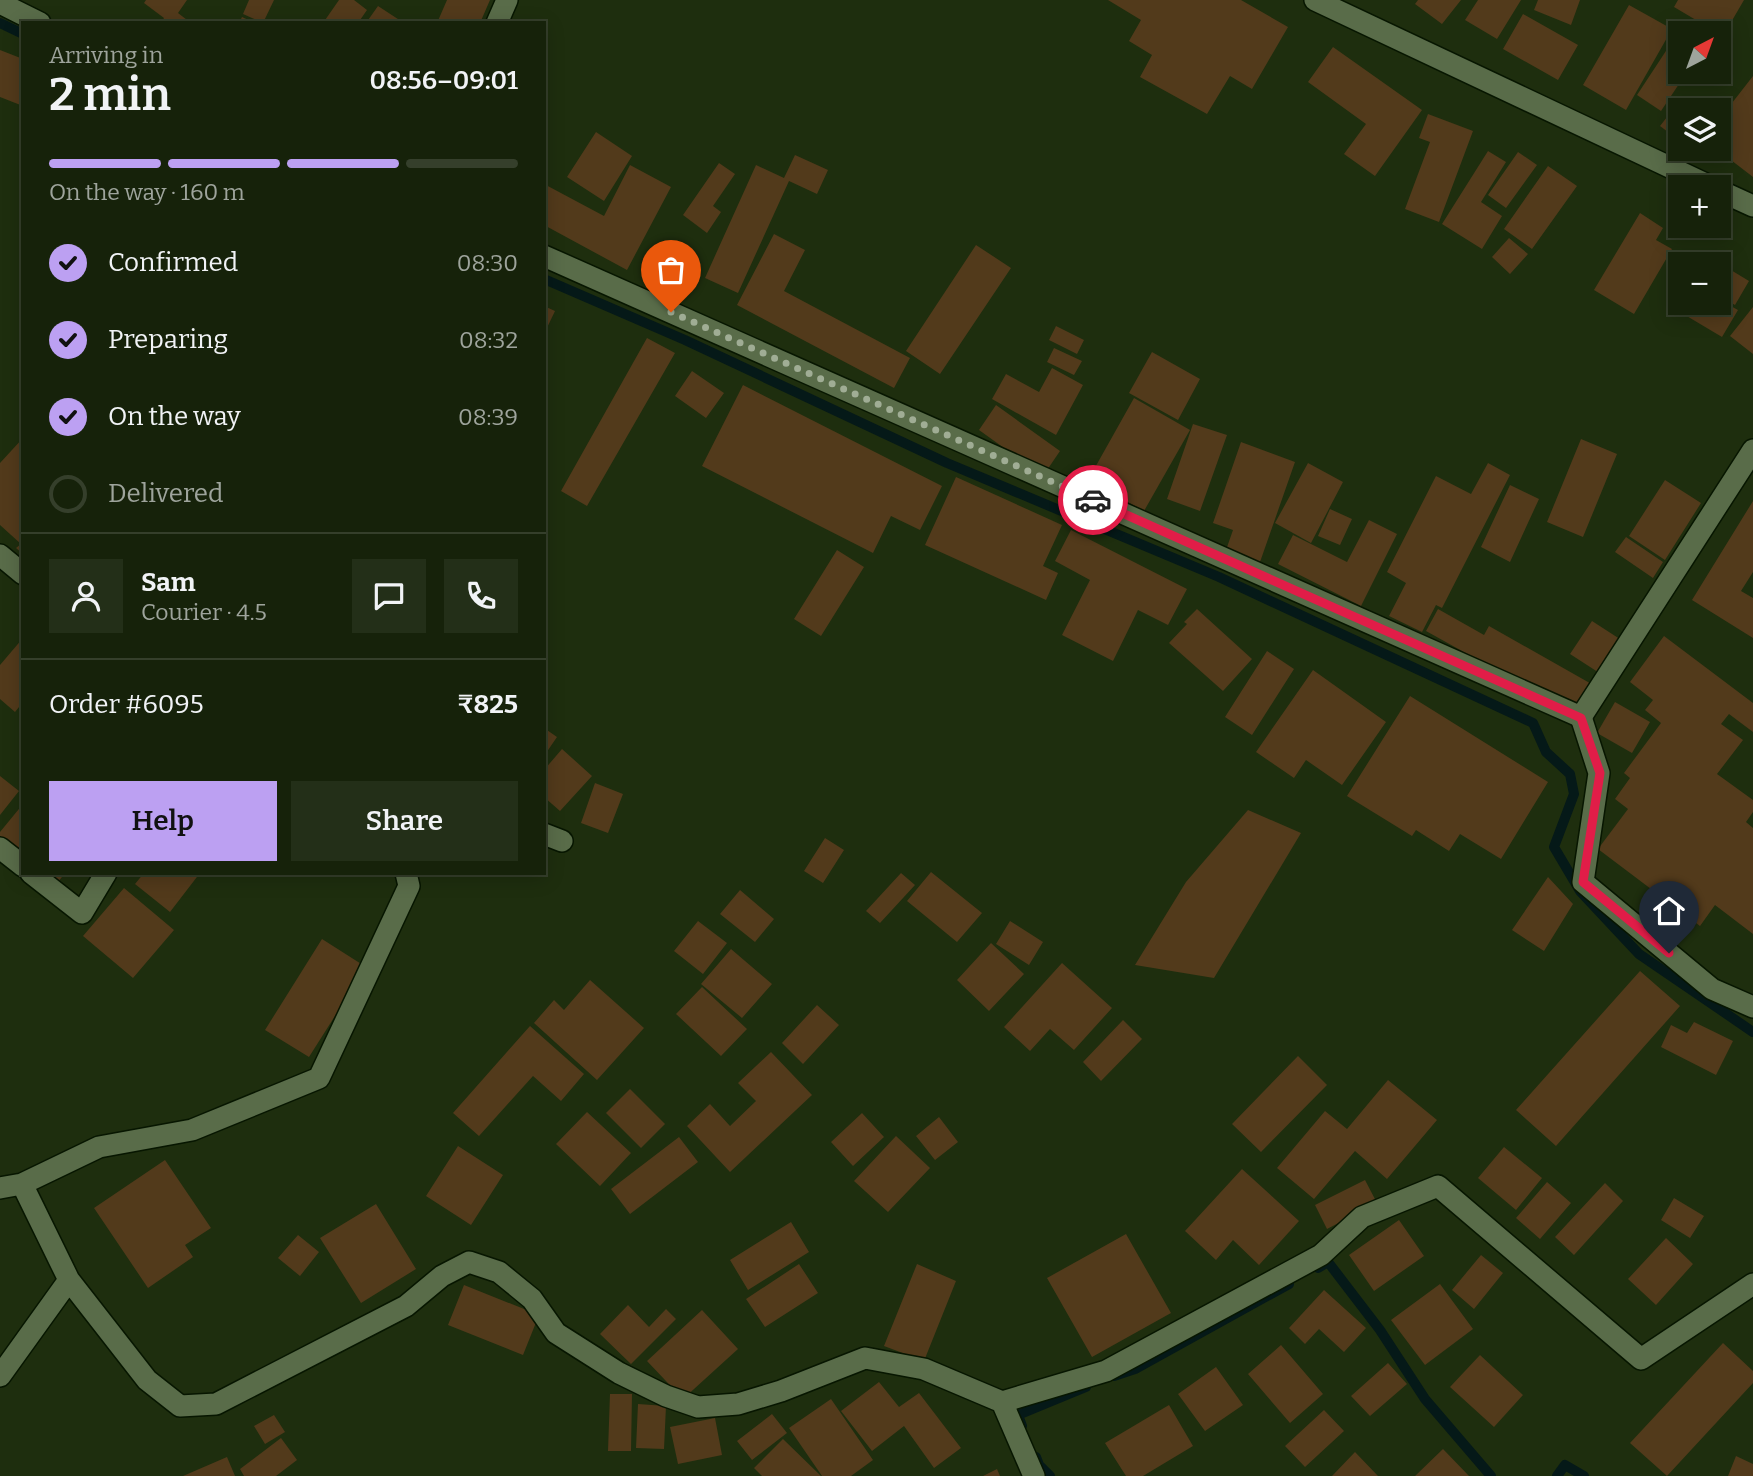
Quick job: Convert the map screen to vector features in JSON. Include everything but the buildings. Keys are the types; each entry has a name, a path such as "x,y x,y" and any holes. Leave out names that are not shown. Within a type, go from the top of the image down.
{"street":[{"path":"499,21 507,0"},
{"path":"1315,0 1687,175"},
{"path":"0,3 36,21"},
{"path":"1731,196 1753,206"},
{"path":"546,257 1581,718 1600,773 1583,882 1712,989 1753,1007"},
{"path":"1581,718 1753,450"},
{"path":"0,555 21,572"},
{"path":"0,848 21,864"},
{"path":"34,875 82,913 105,875"},
{"path":"0,1188 22,1184 99,1147 192,1130 319,1078 409,886 406,875"},
{"path":"22,1184 69,1280 147,1380 180,1406 216,1404 406,1306 442,1276 469,1262 499,1272 532,1299 556,1333 619,1373 666,1396 698,1407 738,1404 781,1391 865,1358 924,1369 1002,1402 1106,1371 1321,1255 1362,1217 1437,1186 1641,1359 1753,1284"},
{"path":"0,1376 69,1280"},
{"path":"1002,1402 1034,1476"}],"waterway":[{"path":"0,23 21,33"},
{"path":"546,280 685,340 947,463 1219,577 1533,723 1546,752 1570,774 1574,794 1554,847 1580,891 1639,954 1753,1032"},
{"path":"1318,1268 1328,1262 1380,1330 1425,1399 1491,1476"},
{"path":"1114,1376 1135,1369 1289,1284"},
{"path":"1022,1426 1018,1415 1086,1387"},
{"path":"1036,1457 1039,1465 1050,1476"},
{"path":"1557,1476 1565,1465 1584,1476"}],"way so far":[{"path":"671,312 1093,500"}],"route":[{"path":"1093,500 1581,718 1600,773 1583,882 1669,953"}]}
